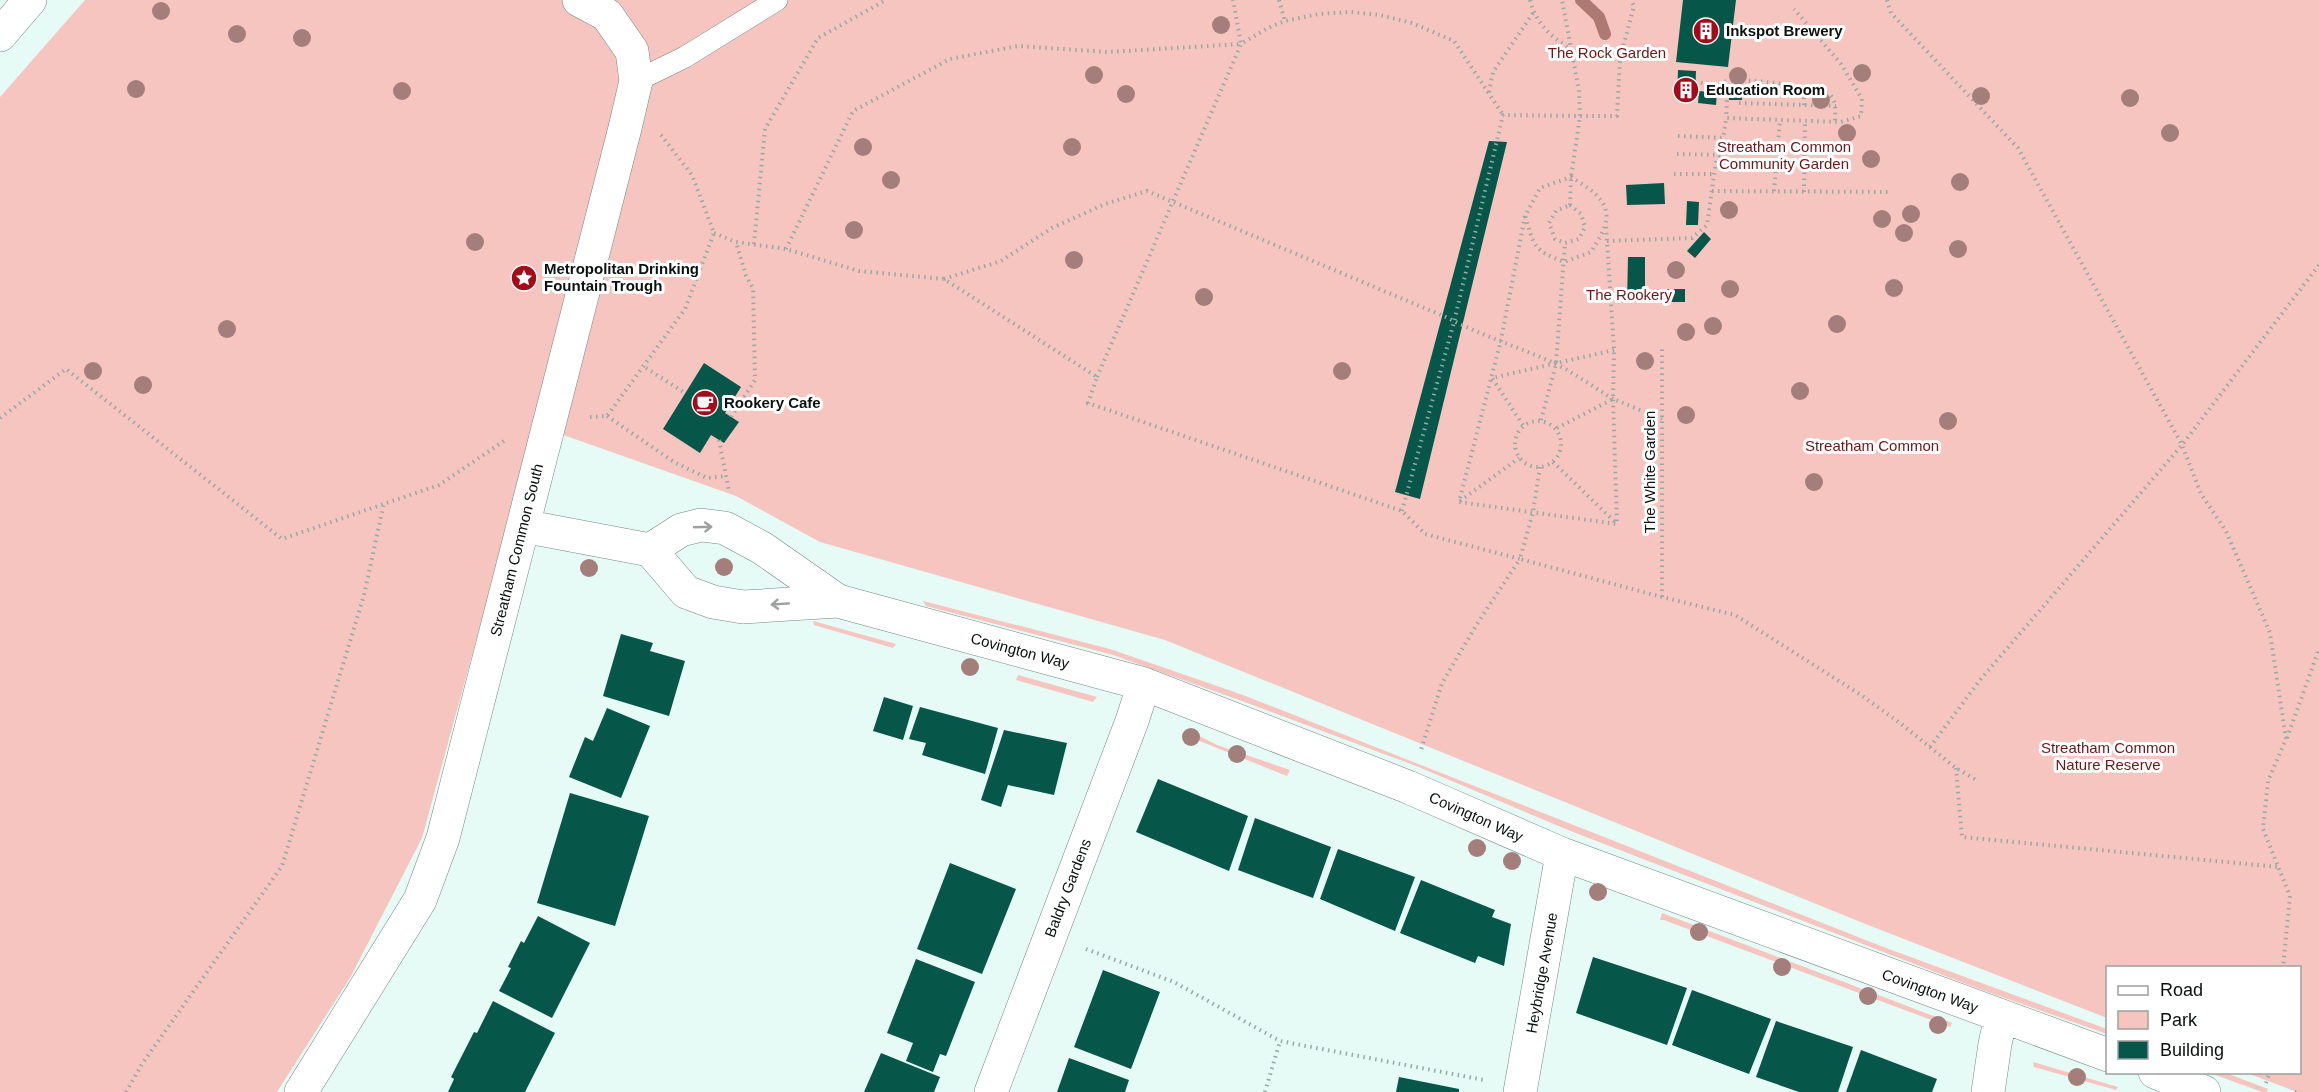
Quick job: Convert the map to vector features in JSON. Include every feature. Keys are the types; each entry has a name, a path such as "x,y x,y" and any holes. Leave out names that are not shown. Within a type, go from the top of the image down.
{"street":[{"path":"0,35 30,0"},
{"name":"Streatham Common South","path":"301,1092 420,900 443,838 523,526 636,81 632,51 607,15 579,0"},
{"name":"Covington Way","path":"838,601 762,548 725,528 701,525 681,530 650,550 686,592 713,602 743,607 838,601 1144,684 1408,787 1562,854 2106,1054"},
{"path":"523,526 650,550"},
{"name":"Baldry Gardens","path":"991,1092 1137,708 1144,684"},
{"name":"Heybridge Avenue","path":"1520,1090 1562,854"},
{"path":"1988,1092 2001,1017"},
{"path":"2160,1074 2204,1092"}],"lane":[{"path":"636,81 685,57 777,0"}],"path":[{"path":"754,244 765,129 818,38 886,0"},
{"path":"1233,0 1241,44 1097,377 1088,404 1402,511 1425,534 1735,615 1861,695 1956,768 1978,781"},
{"path":"1279,0 1285,21"},
{"path":"1503,115 1617,116 1620,59 1634,6 1631,0"},
{"path":"1887,0 1892,13 2018,148 2182,444 2201,494 2226,531 2271,633 2286,739"},
{"path":"1530,1 1533,13 1550,36 1569,48"},
{"path":"1562,2 1569,48 1574,62 1580,116 1571,177 1570,205"},
{"path":"1726,118 1835,122 1861,116 1862,99 1841,64 1794,9"},
{"path":"786,249 854,111 950,59 1018,46 1108,52 1241,44 1285,21 1351,12 1380,15 1412,23 1454,41 1503,115 1454,322 1402,511"},
{"path":"1489,94 1493,72 1533,13"},
{"path":"1695,82 1720,86 1726,81 1735,81 1804,86 1824,90 1832,97 1836,106 1835,122"},
{"path":"1607,241 1692,238 1707,225 1716,161 1721,155 1726,118 1727,100 1720,86"},
{"path":"1804,86 1804,105"},
{"path":"1739,103 1836,106"},
{"path":"1774,191 1780,120"},
{"path":"1804,192 1805,120"},
{"path":"607,417 685,309 714,233 692,175 656,127"},
{"path":"1678,136 1724,138"},
{"path":"1677,154 1721,155"},
{"path":"1674,174 1714,174"},
{"path":"1459,502 1501,340 1525,216 1542,187 1571,177"},
{"path":"1571,177 1598,194 1605,208 1614,350 1613,399 1617,524"},
{"path":"714,233 736,242 786,249 859,271 944,279 1001,261 1052,228 1105,204 1148,191 1471,330 1501,340 1556,364 1613,399 1662,419"},
{"path":"1712,191 1892,192"},
{"path":"1570,205 1581,214 1585,227 1579,239 1565,243 1553,236 1549,223 1558,209 1570,205"},
{"path":"1525,216 1534,246 1543,254 1564,262 1592,252 1606,224"},
{"path":"731,417 755,380 753,288 746,276 736,242"},
{"path":"1541,420 1556,364 1565,243"},
{"path":"1930,747 1980,680 2182,444 2319,265"},
{"path":"944,279 1097,377"},
{"name":"The White Garden","path":"1662,346 1662,597"},
{"path":"1492,378 1614,350"},
{"path":"646,368 685,393"},
{"path":"0,418 66,369 282,539 439,485 512,436"},
{"path":"1492,378 1523,425"},
{"path":"1557,428 1613,399"},
{"path":"587,418 607,417 674,462 707,478 726,476"},
{"path":"1541,420 1557,428 1562,446 1553,462 1540,467 1527,464 1520,458 1515,441 1523,425 1541,420"},
{"path":"719,440 730,500"},
{"path":"1459,502 1520,458"},
{"path":"1553,462 1617,524"},
{"path":"1419,756 1442,683 1520,559 1533,512 1540,467"},
{"path":"1459,502 1617,524"},
{"path":"126,1092 142,1064 282,866 364,595 384,503"},
{"path":"2283,966 2290,896 2263,829 2268,781 2319,649"},
{"path":"1956,768 1962,837 2279,867"},
{"path":"1050,936 1174,982 1280,1041 1520,1090"},
{"path":"1265,1092 1280,1041"},
{"path":"2266,1083 2269,1074"}],"green space":[{"name":"Streatham Common","path":"85,0 2319,0 2319,1092 2297,1092 2250,1074 2301,1074 2301,966 2106,966 2106,1018 1868,925 1165,640 820,542 736,496 535,425 422,838 350,978 277,1092 0,1092 0,97"},
{"path":"923,601 1110,649 1243,695 1886,948 2106,1029 2106,1034 1974,987 1568,830 1416,766 1239,700 1113,655 926,606"},
{"path":"813,621 896,644 893,648 814,625"},
{"path":"1018,675 1097,697 1093,702 1016,680"},
{"path":"1186,729 1217,745 1290,770 1287,776 1182,734"},
{"path":"1662,913 1952,1023 1950,1027 1660,920"},
{"path":"2033,1062 2118,1087 2116,1090 2034,1067"},
{"path":"2213,1074 2229,1074 2268,1089 2267,1092"}],"building":[{"name":"Inkspot Brewery","path":"1683,0 1736,0 1728,67 1676,62"},
{"name":"Education Room","path":"1678,70 1696,71 1695,99 1677,98"},
{"path":"1729,85 1742,85 1742,100 1729,100"},
{"path":"1699,91 1717,93 1716,105 1698,103"},
{"path":"1489,141 1507,142 1420,499 1395,492"},
{"path":"1664,183 1665,204 1627,205 1626,185"},
{"path":"1687,201 1699,202 1698,225 1686,225"},
{"path":"1704,232 1711,239 1695,258 1687,251"},
{"path":"1628,257 1645,257 1645,289 1685,289 1685,302 1627,302"},
{"name":"Rookery Cafe","path":"704,363 741,387 725,413 739,422 724,443 711,435 700,453 663,429"},
{"path":"621,634 653,643 650,651 685,661 669,716 603,696"},
{"path":"884,697 913,706 903,740 873,731"},
{"path":"920,707 998,728 985,774 922,755 926,743 909,739"},
{"path":"607,708 650,726 621,798 569,777 585,737 593,741"},
{"path":"1004,730 1067,743 1054,795 1008,785 1001,807 981,800"},
{"path":"1158,779 1248,816 1229,871 1136,832"},
{"path":"570,793 649,816 615,926 537,903"},
{"path":"1255,818 1331,847 1313,898 1238,870"},
{"path":"1338,849 1415,877 1395,931 1320,899"},
{"path":"950,863 1016,889 982,974 917,949"},
{"path":"1421,880 1495,910 1492,917 1511,924 1504,966 1478,956 1475,963 1400,933"},
{"path":"538,916 590,943 552,1018 499,991 521,941 524,943"},
{"path":"1593,957 1687,988 1667,1045 1576,1013"},
{"path":"916,959 975,982 946,1056 940,1054 933,1072 906,1061 913,1043 887,1033"},
{"path":"1103,970 1160,992 1131,1069 1074,1047"},
{"path":"1692,990 1771,1019 1749,1074 1672,1045"},
{"path":"493,1001 555,1033 525,1092 448,1092 454,1079 451,1077"},
{"path":"1776,1021 1853,1047 1838,1092 1799,1092 1756,1077"},
{"path":"1861,1050 1937,1079 1932,1092 1846,1092"},
{"path":"881,1053 940,1077 934,1092 864,1092"},
{"path":"1069,1058 1129,1080 1125,1092 1057,1092"},
{"path":"1399,1077 1459,1089 1459,1092 1396,1092"}],"waterway":[{"path":"1581,0 1599,17 1605,34"}],"place":[{"name":"Inkspot Brewery","path":"1706,31"},
{"name":"Education Room","path":"1686,90"},
{"name":"Metropolitan Drinking Fountain Trough","path":"524,278"},
{"name":"Rookery Cafe","path":"705,403"}],"park label":[{"name":"The Rock Garden","path":"1607,53"},
{"name":"Streatham Common Community Garden","path":"1784,156"},
{"name":"The Rookery","path":"1629,295"},
{"name":"Streatham Common Nature Reserve","path":"2108,756"}]}
